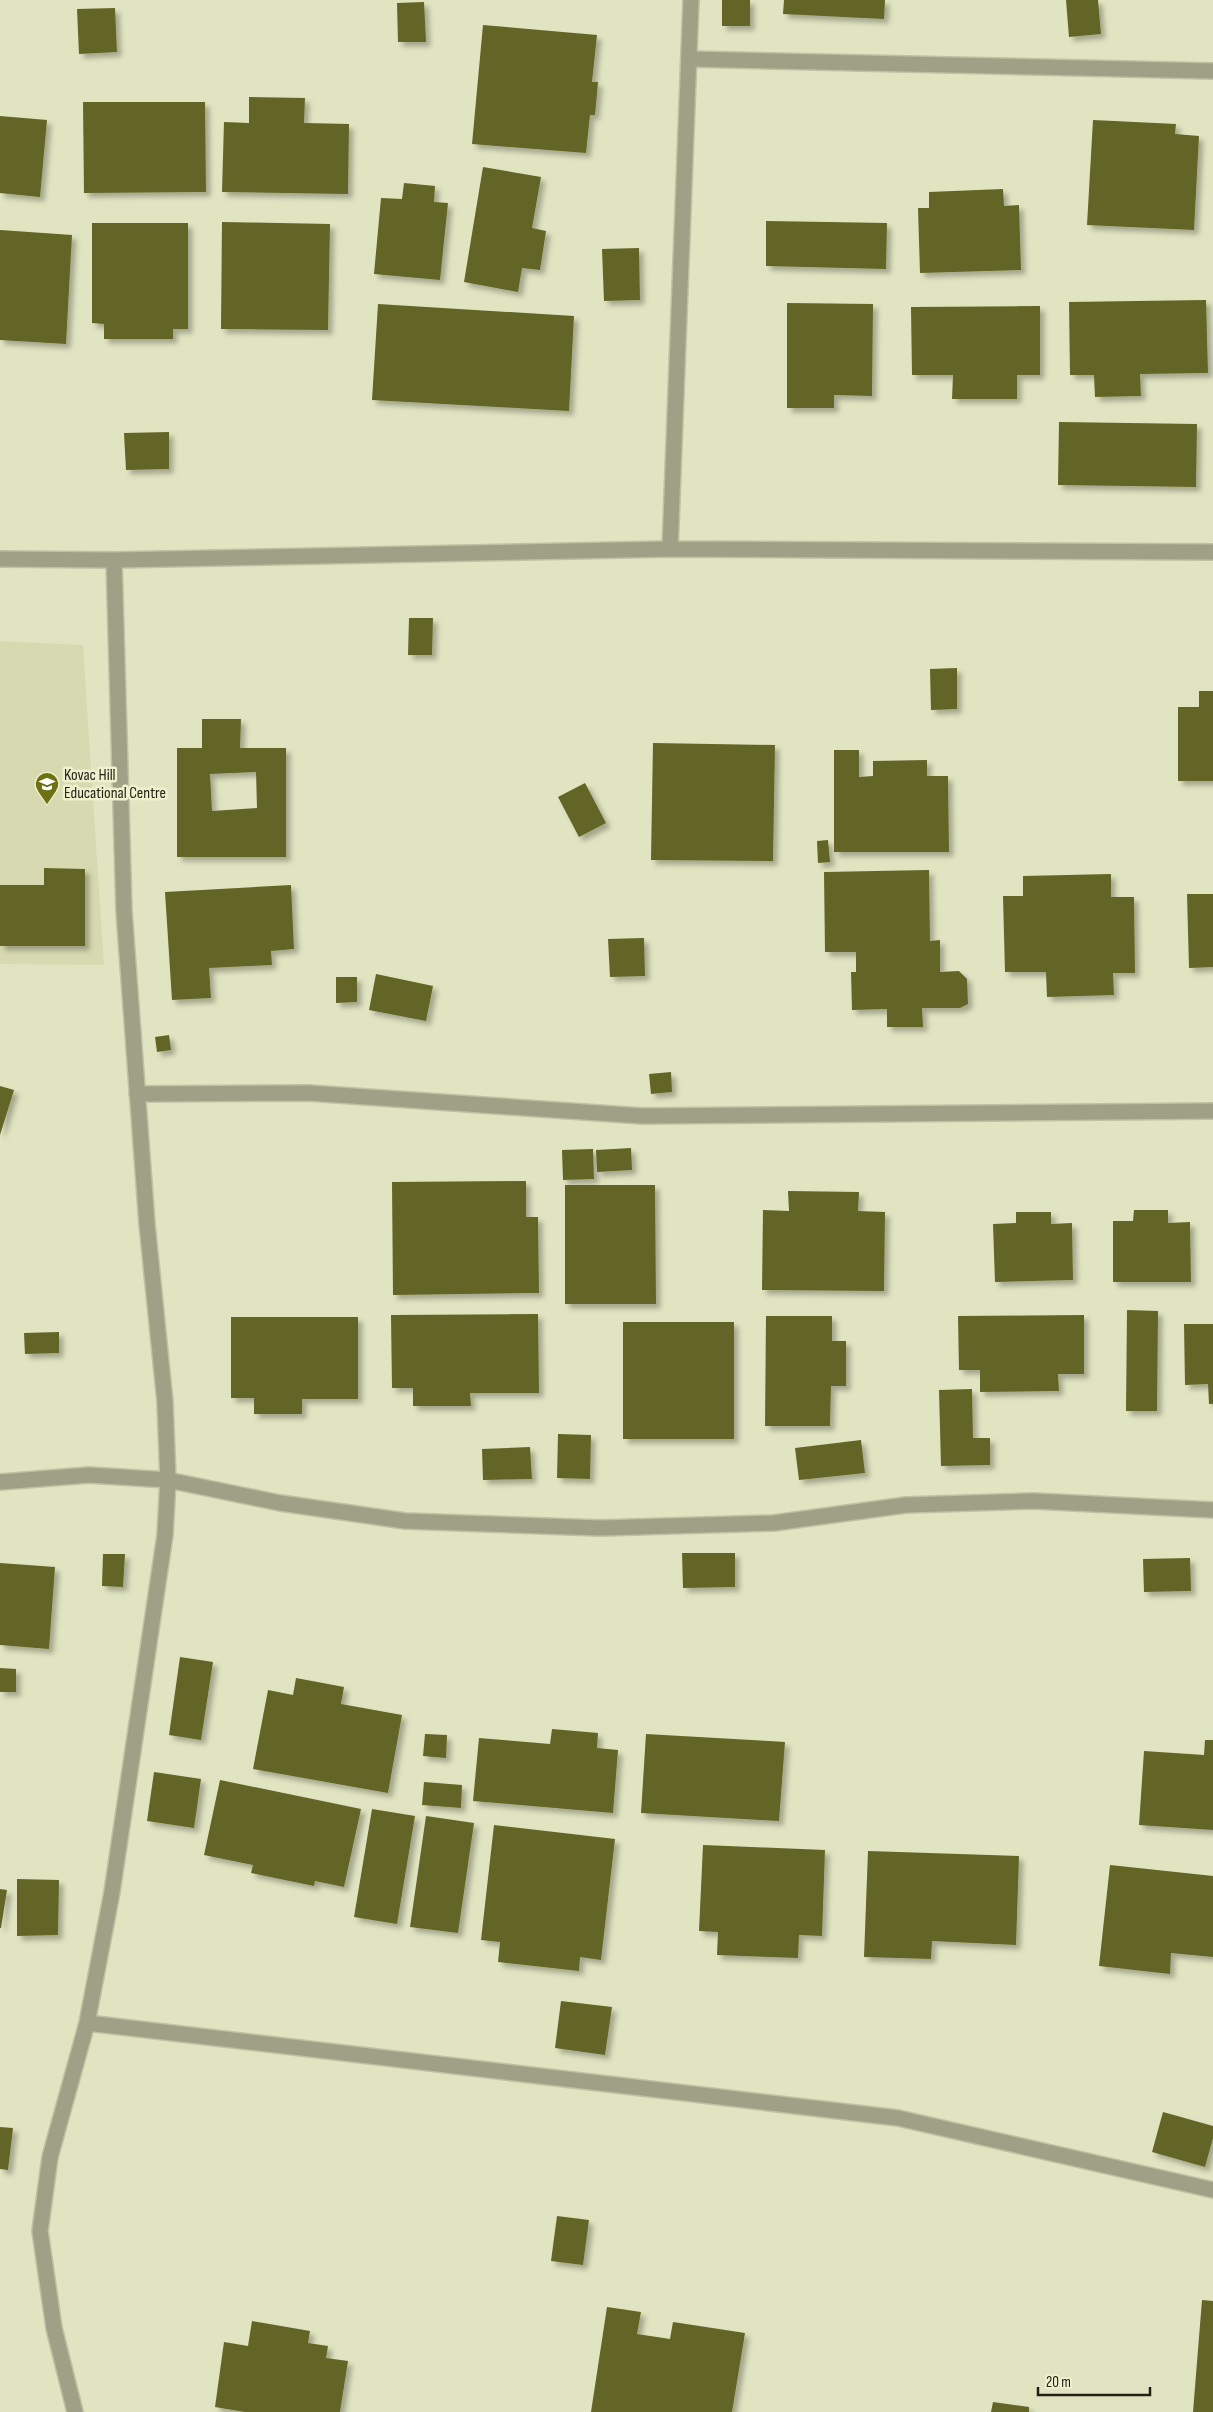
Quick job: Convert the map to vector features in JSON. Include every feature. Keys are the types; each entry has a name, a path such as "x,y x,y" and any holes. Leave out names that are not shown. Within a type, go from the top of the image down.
{"street":[{"path":"670,549 691,0"},
{"path":"689,59 1213,71"},
{"path":"0,559 114,560 670,549 1213,552"},
{"path":"75,2412 54,2328 40,2231 50,2157 87,2023 112,1892 165,1535 168,1480 165,1402 137,1094 124,911 114,560"},
{"path":"137,1094 309,1093 642,1116 1213,1111"},
{"path":"0,1482 89,1475 168,1480 280,1503 405,1521 590,1527 774,1523 906,1505 1024,1501 1213,1510"},
{"path":"87,2023 898,2118 1213,2190"}],"shaded area":[{"name":"Kovac Hill Educational Centre","path":"0,641 83,645 104,965 0,964"}],"building":[{"path":"722,0 750,0 750,26 722,26"},
{"path":"784,0 885,0 884,19 783,14"},
{"path":"1066,0 1098,0 1101,34 1069,37"},
{"path":"424,2 426,42 398,42 397,3"},
{"path":"115,8 117,52 79,54 77,9"},
{"path":"483,25 597,35 592,82 598,82 595,115 590,115 586,153 472,144"},
{"path":"249,97 305,98 304,123 349,124 348,194 222,192 224,122 249,123"},
{"path":"83,102 205,102 206,192 84,193"},
{"path":"0,116 47,120 40,197 0,193"},
{"path":"1093,120 1176,124 1175,134 1199,136 1194,230 1087,225"},
{"path":"483,167 541,177 532,228 546,231 540,270 522,268 518,292 464,282"},
{"path":"404,183 435,186 434,202 448,203 440,280 374,274 381,198 402,199"},
{"path":"1003,189 1004,206 1019,205 1021,270 920,273 918,208 929,208 929,192"},
{"path":"766,221 887,223 886,269 766,266"},
{"path":"222,222 330,224 328,330 221,329"},
{"path":"92,223 188,223 188,329 173,329 173,339 104,339 104,324 92,323"},
{"path":"0,230 72,235 66,344 0,340"},
{"path":"639,248 640,300 604,301 602,249"},
{"path":"1206,300 1208,373 1140,374 1141,396 1095,397 1094,375 1070,375 1069,302"},
{"path":"787,303 873,304 872,396 834,395 834,408 787,408"},
{"path":"378,304 574,316 569,411 372,400"},
{"path":"1040,306 1040,375 1017,375 1017,399 952,399 953,375 912,375 911,307"},
{"path":"1059,422 1197,424 1196,487 1058,485"},
{"path":"169,432 169,469 126,470 124,433"},
{"path":"409,618 433,618 432,655 408,655"},
{"path":"957,668 957,709 931,710 930,669"},
{"path":"1199,691 1213,691 1213,781 1178,781 1178,707 1199,707"},
{"path":"202,719 241,719 240,748 286,748 286,857 177,857 177,748 202,748","holes":["256,772 257,808 212,811 210,774"]},
{"path":"653,743 775,745 773,861 651,860"},
{"path":"834,750 859,750 859,777 873,776 873,761 927,760 927,776 948,776 949,852 834,852"},
{"path":"585,783 606,823 579,837 558,797"},
{"path":"828,840 830,862 818,863 817,841"},
{"path":"44,868 85,869 85,946 0,946 0,885 44,885"},
{"path":"929,870 930,941 940,940 940,972 959,971 967,979 968,1004 960,1008 922,1008 923,1027 887,1027 887,1009 852,1010 851,972 856,972 856,952 825,952 824,872"},
{"path":"1111,874 1111,897 1134,897 1135,973 1113,973 1114,995 1047,997 1046,972 1005,972 1003,896 1023,896 1023,876"},
{"path":"291,885 294,949 271,951 272,965 209,968 211,998 172,1000 165,892"},
{"path":"1187,894 1213,894 1213,967 1189,968"},
{"path":"644,938 645,976 610,977 608,939"},
{"path":"376,974 433,986 426,1021 369,1010"},
{"path":"336,977 357,977 357,1002 336,1003"},
{"path":"169,1035 171,1050 157,1052 155,1037"},
{"path":"671,1072 672,1092 651,1094 649,1074"},
{"path":"0,1086 14,1090 0,1135"},
{"path":"631,1148 632,1170 597,1172 596,1150"},
{"path":"593,1149 594,1179 563,1180 562,1150"},
{"path":"526,1181 526,1217 538,1217 539,1293 393,1295 392,1182"},
{"path":"565,1185 655,1185 656,1304 565,1304"},
{"path":"788,1191 859,1192 858,1211 885,1212 884,1291 762,1290 763,1210 789,1211"},
{"path":"1134,1210 1168,1210 1168,1223 1190,1222 1191,1282 1113,1282 1113,1221 1133,1221"},
{"path":"1016,1212 1051,1212 1051,1224 1072,1223 1073,1280 995,1282 993,1224 1016,1223"},
{"path":"1127,1310 1158,1311 1157,1411 1126,1411"},
{"path":"538,1314 539,1393 470,1393 471,1406 413,1406 413,1388 392,1388 391,1315"},
{"path":"1084,1315 1084,1374 1058,1374 1059,1391 980,1392 980,1370 959,1370 958,1316"},
{"path":"766,1316 832,1316 832,1341 846,1341 846,1386 831,1386 830,1426 765,1426"},
{"path":"231,1317 358,1317 358,1399 302,1399 302,1414 254,1414 254,1398 231,1398"},
{"path":"623,1322 734,1322 734,1439 623,1439"},
{"path":"1184,1324 1213,1324 1213,1404 1209,1404 1208,1384 1185,1385"},
{"path":"59,1332 59,1353 25,1354 24,1333"},
{"path":"972,1389 973,1438 990,1438 990,1465 941,1466 939,1390"},
{"path":"558,1434 591,1435 590,1479 557,1478"},
{"path":"861,1440 865,1473 799,1480 795,1448"},
{"path":"530,1447 532,1479 483,1480 482,1449"},
{"path":"682,1553 735,1553 735,1587 683,1588"},
{"path":"103,1554 125,1554 123,1587 102,1586"},
{"path":"1190,1558 1191,1591 1144,1592 1143,1559"},
{"path":"0,1563 55,1567 49,1649 0,1645"},
{"path":"180,1657 213,1662 201,1740 169,1735"},
{"path":"0,1668 16,1669 16,1692 0,1692"},
{"path":"296,1678 344,1687 341,1704 402,1715 388,1793 253,1769 268,1690 293,1695"},
{"path":"552,1729 598,1733 597,1748 618,1750 613,1813 473,1801 479,1738 550,1744"},
{"path":"425,1734 447,1735 446,1758 423,1756"},
{"path":"646,1734 785,1742 779,1821 641,1813"},
{"path":"1205,1740 1213,1740 1213,1830 1139,1825 1144,1751 1204,1755"},
{"path":"154,1772 201,1779 194,1828 147,1821"},
{"path":"220,1780 361,1809 344,1887 315,1881 314,1886 251,1873 253,1865 204,1855"},
{"path":"424,1782 462,1785 461,1808 422,1805"},
{"path":"372,1809 415,1816 397,1924 354,1917"},
{"path":"426,1816 474,1823 458,1933 410,1927"},
{"path":"494,1825 615,1839 601,1960 580,1957 579,1971 498,1962 500,1942 481,1940"},
{"path":"703,1845 825,1850 822,1936 799,1935 798,1958 717,1955 718,1932 699,1931"},
{"path":"868,1851 1019,1856 1016,1945 932,1941 931,1959 864,1957"},
{"path":"1110,1865 1213,1876 1213,1957 1171,1953 1170,1974 1099,1966"},
{"path":"17,1879 59,1880 58,1935 17,1936"},
{"path":"0,1889 7,1890 1,1928 0,1928"},
{"path":"561,2001 612,2007 605,2055 555,2048"},
{"path":"1163,2112 1213,2126 1213,2138 1205,2167 1152,2152"},
{"path":"0,2127 13,2128 8,2170 0,2169"},
{"path":"557,2216 589,2220 583,2265 551,2261"},
{"path":"1202,2300 1213,2301 1213,2412 1193,2412"},
{"path":"607,2307 641,2312 637,2334 670,2339 673,2322 745,2333 732,2412 591,2412"},
{"path":"252,2321 310,2331 308,2343 328,2346 326,2358 348,2361 340,2412 245,2412 215,2407 224,2342 248,2346"},
{"path":"993,2402 1029,2407 1029,2412 991,2412"}],"place":[{"name":"Kovac Hill Educational Centre","path":"47,805"}]}
